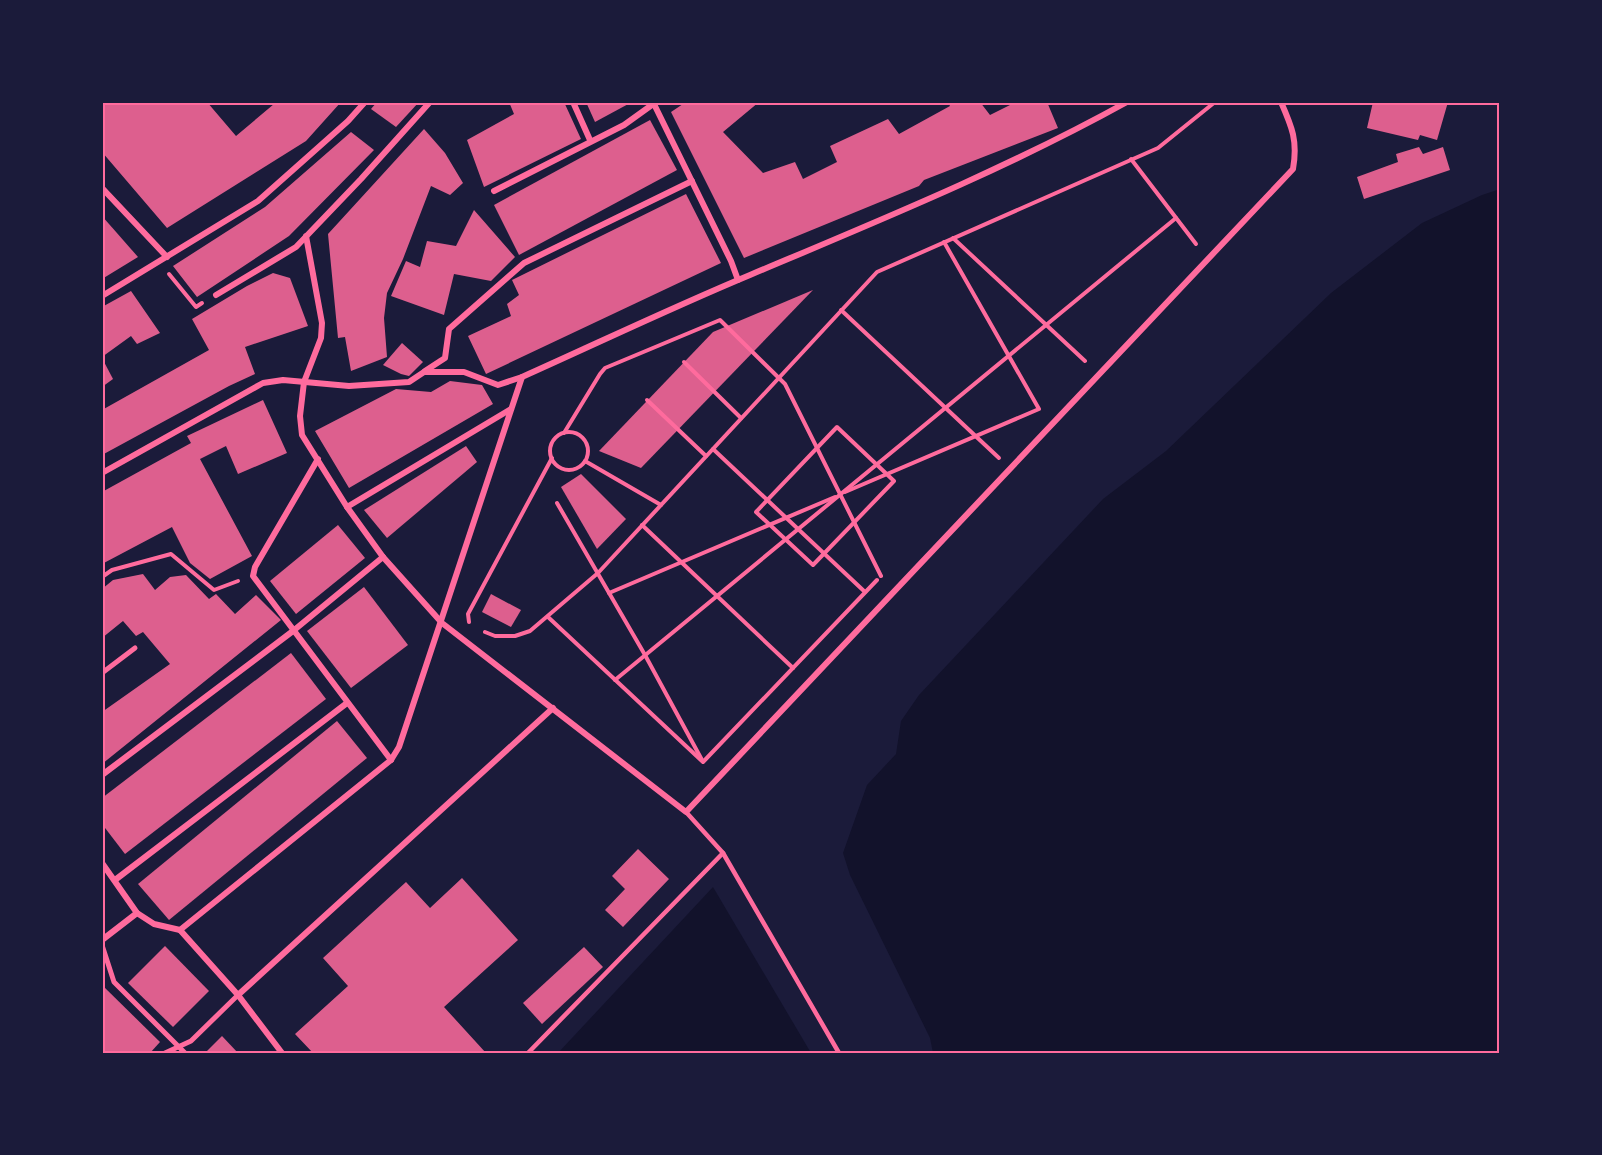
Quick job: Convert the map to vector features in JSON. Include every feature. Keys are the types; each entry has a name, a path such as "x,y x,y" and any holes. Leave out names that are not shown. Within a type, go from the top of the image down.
{"street":[{"path":"102,296 258,201 348,121 365,102"},
{"path":"216,295 296,247 430,102"},
{"path":"573,102 590,140"},
{"path":"494,190 624,125 654,102 738,280"},
{"path":"424,372 464,372 498,385 522,377 738,280 945,192 1086,125 1127,102"},
{"path":"306,236 322,323 321,338 304,382 300,416 302,435 347,507 383,557 442,623 686,812 1293,170 1296,151 1293,128 1281,102"},
{"path":"102,473 263,383 283,380 349,386 409,382 445,358 449,329 524,263 692,181"},
{"path":"102,188 167,257"},
{"path":"180,930 391,760 399,747 442,623 522,377"},
{"path":"347,507 512,408"},
{"path":"318,459 255,567 253,576 391,760"},
{"path":"102,775 293,631 383,557"},
{"path":"102,673 135,648"},
{"path":"115,880 347,703"},
{"path":"165,1053 191,1041 238,995 553,708"},
{"path":"102,862 138,913 154,924 180,930 238,995 282,1053"},
{"path":"138,913 102,942 114,982 185,1053"}],"lane":[{"path":"686,812 723,853 839,1053"},
{"path":"528,1053 723,853"}],"path":[{"path":"482,631 495,636 515,636 530,631 598,573 877,272 1158,148 1215,102"},
{"path":"1131,159 1197,243 1189,252"},
{"path":"615,680 1176,218"},
{"path":"953,238 1085,361 1093,353"},
{"path":"944,242 1039,409"},
{"path":"159,262 196,307 216,295"},
{"path":"841,310 1010,469"},
{"path":"564,433 605,368 720,320 785,384 880,576"},
{"path":"684,362 741,418"},
{"path":"647,400 706,456"},
{"path":"1032,417 1047,401"},
{"path":"609,593 1039,409"},
{"path":"837,427 876,465 894,481 813,565 756,512 837,427"},
{"path":"472,626 468,614 552,458 551,445 558,435 564,433 576,433 585,441 588,453 585,461 578,467 566,469 560,467 552,458"},
{"path":"988,463 1003,447"},
{"path":"713,449 865,592"},
{"path":"585,461 661,505"},
{"path":"557,503 645,655 703,762"},
{"path":"642,525 793,668"},
{"path":"102,577 112,570 171,554 214,590 253,576"},
{"path":"703,762 889,567"},
{"path":"548,617 719,777"}],"shaded area":[{"path":"1500,189 1500,1053 933,1053 930,1038 850,875 843,853 867,785 896,754 901,721 919,695 1103,499 1166,451 1331,293 1422,223"},
{"path":"713,887 811,1053 558,1053"}],"building":[{"path":"102,102 207,102 236,136 274,104 272,102 341,102 306,141 167,228 102,152"},
{"path":"377,102 419,102 396,127 371,109"},
{"path":"509,102 564,102 581,139 484,187 467,140 514,114"},
{"path":"586,102 632,102 595,122"},
{"path":"686,102 759,102 723,132 763,173 795,162 803,179 837,162 830,146 888,119 899,134 950,106 948,102 980,102 990,115 1016,102 1047,102 1058,128 924,180 919,186 744,258 671,112"},
{"path":"1373,102 1448,102 1437,140 1420,135 1418,140 1367,128"},
{"path":"650,120 677,170 519,255 494,205"},
{"path":"424,129 445,153 463,183 450,195 431,186 403,259 387,293 384,318 387,357 351,371 345,337 338,338 328,234"},
{"path":"351,132 374,150 289,236 197,297 173,266 265,207"},
{"path":"1419,147 1423,154 1443,147 1450,170 1364,199 1357,177 1398,162 1396,154"},
{"path":"686,194 721,263 486,374 468,336 511,316 507,304 519,295 512,280"},
{"path":"474,210 515,257 491,281 454,274 444,315 391,296 406,261 420,267 427,241 456,246"},
{"path":"102,216 138,257 102,279"},
{"path":"273,273 290,278 308,326 245,347 255,374 102,455 102,410 209,350 192,319"},
{"path":"813,290 641,468 599,451 713,332"},
{"path":"131,291 160,333 137,344 131,336 102,357 102,307"},
{"path":"402,343 423,362 409,376 383,365"},
{"path":"102,358 113,379 102,387"},
{"path":"450,381 482,385 493,404 349,488 315,431 396,389 431,392"},
{"path":"263,400 287,453 238,474 226,446 200,459 252,556 210,579 190,563 172,527 102,564 102,492 191,443 187,436"},
{"path":"466,446 477,462 387,538 364,510"},
{"path":"581,474 626,519 597,549 561,487"},
{"path":"338,525 365,558 296,614 270,581"},
{"path":"143,574 155,590 170,577 186,575 209,599 216,594 235,614 256,595 281,620 102,764 102,712 170,664 143,632 136,636 123,621 102,638 102,589 113,580"},
{"path":"364,587 408,645 351,688 307,631"},
{"path":"491,594 521,610 511,627 482,612"},
{"path":"291,653 326,699 125,854 102,824 102,798"},
{"path":"337,721 367,758 169,920 138,884"},
{"path":"638,849 669,879 623,927 605,910 625,889 612,876"},
{"path":"462,878 518,940 444,1007 486,1053 313,1053 295,1034 348,986 323,958 406,882 430,908"},
{"path":"165,946 209,991 173,1027 128,983"},
{"path":"584,947 603,967 542,1024 523,1003"},
{"path":"102,985 160,1042 150,1053 102,1053"},
{"path":"222,1036 238,1053 205,1053"}]}
